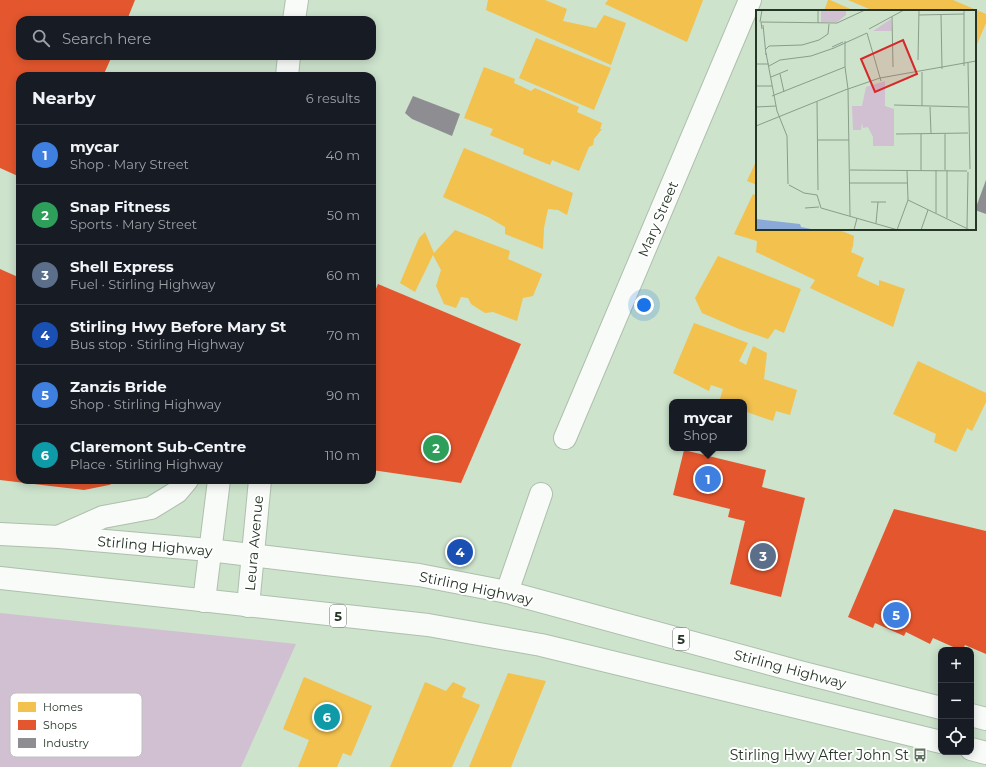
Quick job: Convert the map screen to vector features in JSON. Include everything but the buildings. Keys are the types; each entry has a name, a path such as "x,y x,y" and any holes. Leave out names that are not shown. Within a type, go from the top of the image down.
{"main road":[{"path":"295,16 297,0"},
{"name":"Mary Street","path":"565,438 750,0"},
{"path":"287,72 289,60"},
{"path":"59,536 103,517 151,508 177,492 184,484"},
{"path":"204,601 209,550 218,484"},
{"name":"Leura Avenue","path":"248,606 260,484"},
{"path":"507,592 541,494"},
{"name":"Stirling Highway","path":"0,534 59,536 209,550 253,557 419,575 507,592 800,672 938,707"},
{"name":"5","path":"0,578 428,625 541,645 938,741"},
{"path":"974,716 986,719"},
{"path":"974,750 986,753"}],"shaded area":[{"path":"0,613 296,644 241,767 0,767"}],"place":[{"name":"Snap Fitness","path":"436,448"},
{"name":"mycar","path":"708,479"},
{"name":"Stirling Hwy Before Mary St","path":"460,552"},
{"name":"Shell Express","path":"763,556"},
{"name":"Zanzis Bride","path":"896,615"},
{"name":"Claremont Sub-Centre","path":"327,717"},
{"name":"Stirling Hwy After John St","path":"920,755"}]}
